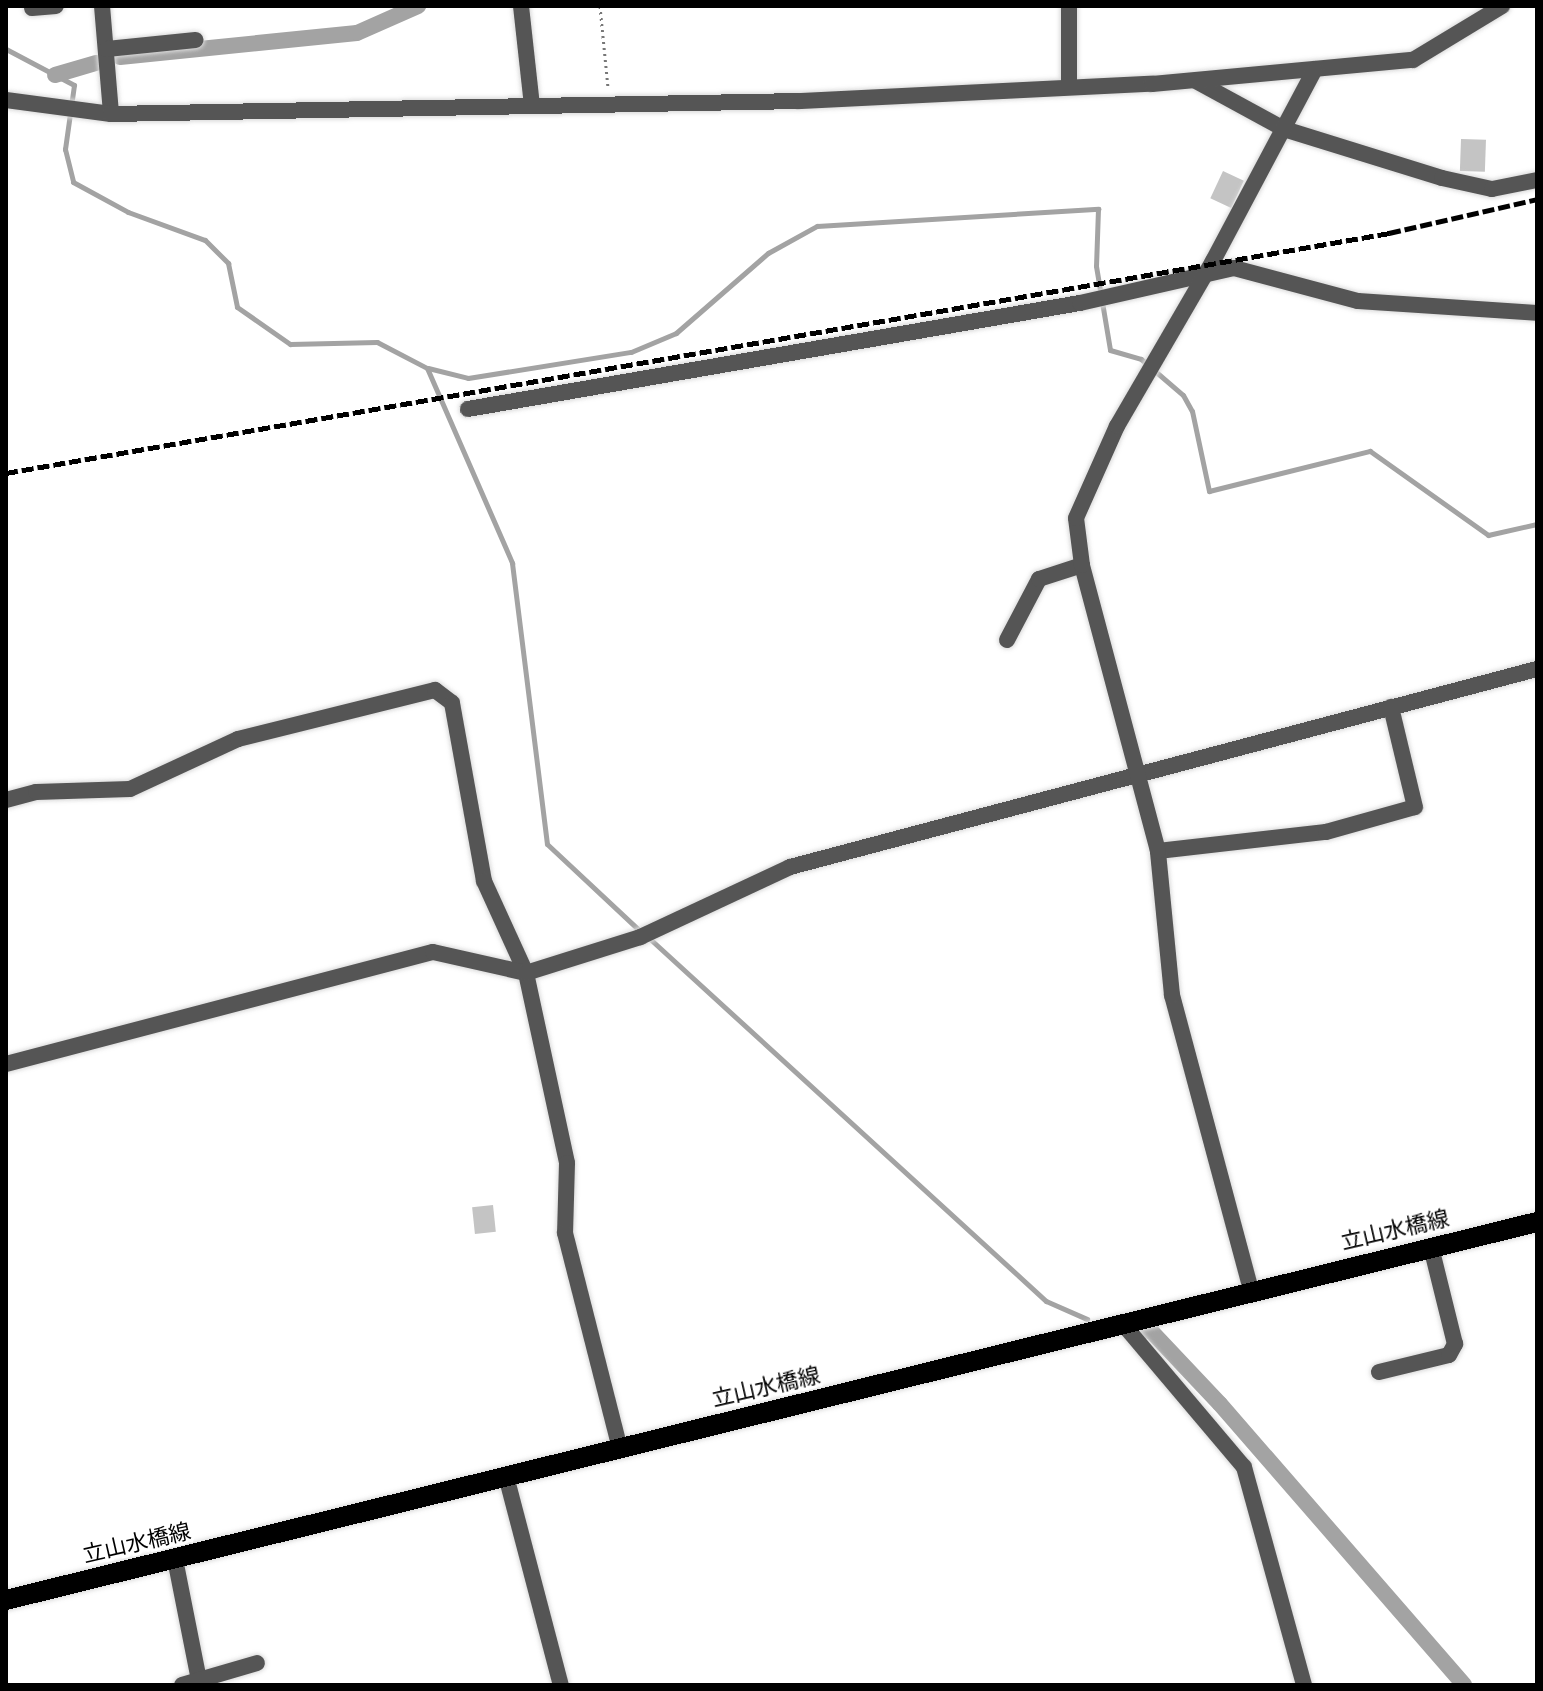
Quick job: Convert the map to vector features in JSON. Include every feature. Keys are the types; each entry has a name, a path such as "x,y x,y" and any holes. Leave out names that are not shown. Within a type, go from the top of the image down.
{"main road":[{"name":"立山水橋線","path":"6,1600 1251,1290 1537,1222"}],"street":[{"path":"32,8 56,6"},
{"path":"102,6 111,114"},
{"path":"521,6 532,105"},
{"path":"1069,6 1069,86"},
{"path":"6,100 111,114 609,104 1196,81 1413,60 1502,6"},
{"path":"107,49 196,40"},
{"path":"1251,1290 1172,995 1158,851 1082,565 1076,518 1117,426 1208,271 1315,69"},
{"path":"1196,81 1284,129 1492,189 1537,180"},
{"path":"468,409 1080,303 1208,271 1234,268 1358,301 1418,309 1537,313"},
{"path":"1007,640 1039,579 1082,565"},
{"path":"6,1064 433,952 526,973 640,937 790,867 1537,669"},
{"path":"6,800 36,792 130,789 238,739 435,690 452,703 484,881 526,973 567,1163 565,1233 620,1448"},
{"path":"1158,851 1326,832 1415,807 1391,707"},
{"path":"1379,1372 1449,1355 1455,1344 1431,1247"},
{"path":"1123,1324 1244,1467 1304,1685"},
{"path":"506,1476 561,1685"},
{"path":"175,1559 199,1680"},
{"path":"182,1685 257,1663"}],"path":[{"path":"600,6 609,104"}],"building":[{"path":"1461,139 1486,140 1485,172 1460,171"},
{"path":"1223,171 1244,181 1231,208 1210,198"},
{"path":"493,1205 496,1232 475,1234 472,1207"}],"waterway":[{"path":"120,57 357,33 418,6"},
{"path":"6,49 74,85 65,149 73,182 128,212 205,240 228,263 237,307 290,344 377,342 427,368 512,563 547,844 641,932"},
{"path":"55,75 96,63"},
{"path":"428,368 468,378 631,352 676,333 768,253 817,226 1098,209 1096,266 1110,350 1141,359 1183,395 1192,411 1209,491 1370,451 1488,535 1537,524"},
{"path":"649,938 1046,1301 1087,1319"},
{"path":"1142,1330 1151,1331 1220,1404 1464,1685"}],"railway":[{"path":"6,473 1389,233 1537,199"}]}
